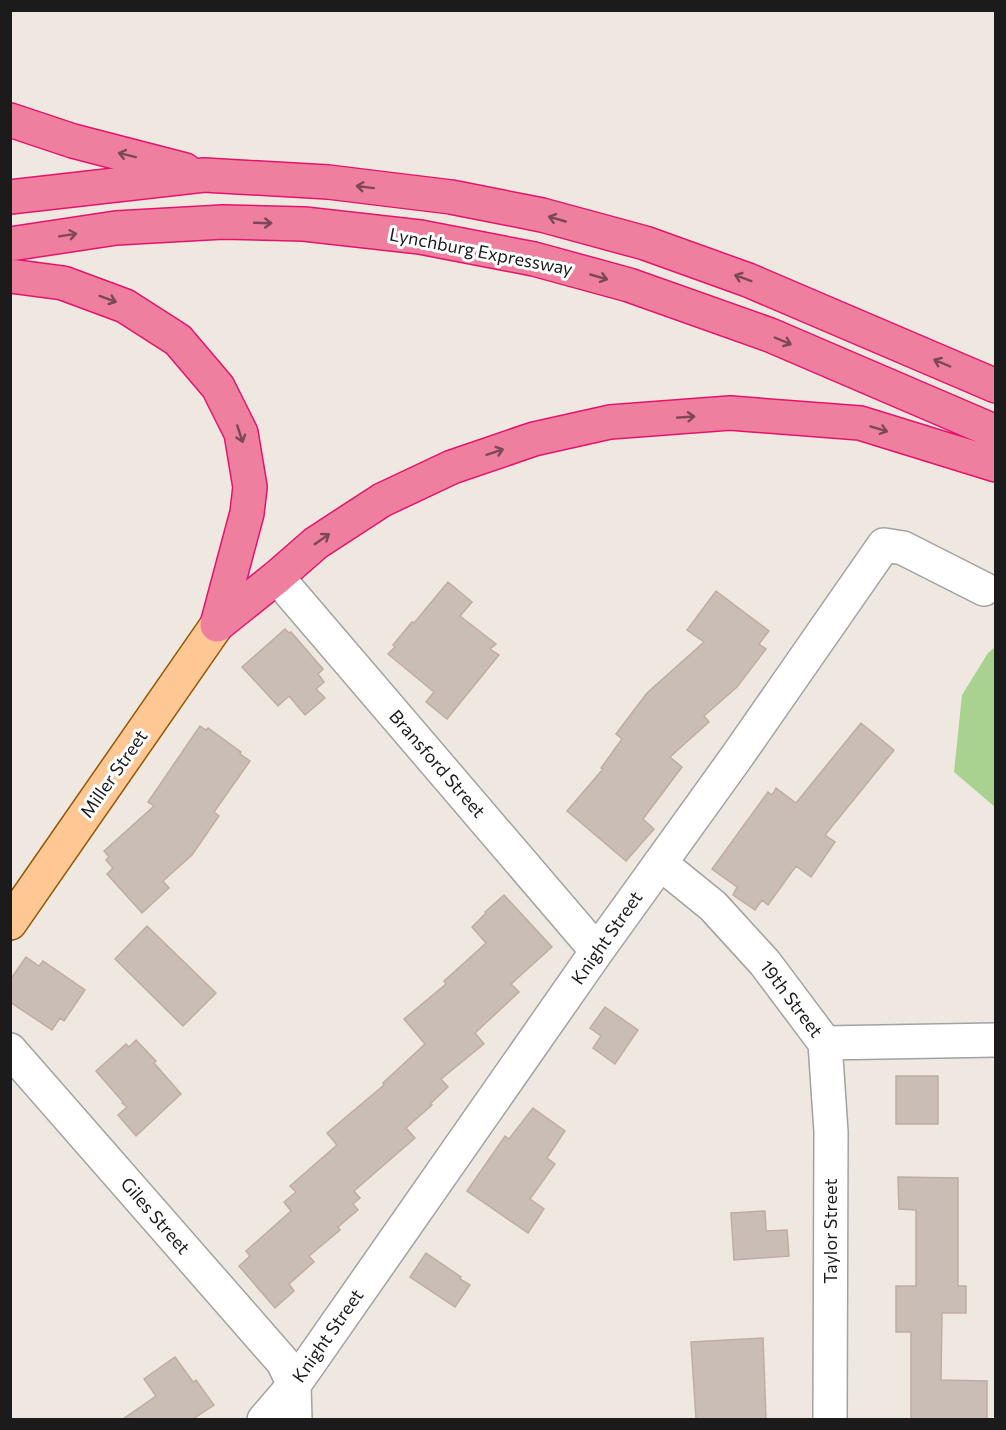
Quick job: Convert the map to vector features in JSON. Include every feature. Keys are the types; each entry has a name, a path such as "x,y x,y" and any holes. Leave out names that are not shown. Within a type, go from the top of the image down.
{"highway":[{"path":"10,120 73,141 204,175"},
{"path":"10,197 204,175 328,182 451,197 542,214 645,243 748,280 996,386"},
{"name":"Lynchburg Expressway","path":"10,244 116,228 223,222 304,224 432,239 534,259 630,285 770,335 996,432"},
{"path":"10,276 63,283 125,306 178,340 218,387 241,433 250,487 247,513 217,625"},
{"path":"217,625 278,577 316,543 382,500 452,467 534,439 610,422 730,413 860,423 996,465"}],"main road":[{"name":"Miller Street","path":"10,923 217,625"}],"street":[{"name":"Knight Street","path":"264,1419 294,1385 884,545 903,548 984,589"},
{"name":"Bransford Street","path":"278,577 597,951"},
{"name":"19th Street","path":"660,862 713,906 765,963 825,1043 996,1040"},
{"name":"Taylor Street","path":"825,1043 831,1132 830,1419"},
{"name":"Giles Street","path":"10,1050 284,1362 294,1385"},
{"path":"294,1385 295,1419"}],"green space":[{"path":"995,647 995,807 954,772 962,695 988,653"}],"building":[{"path":"448,582 472,602 460,616 496,644 490,649 499,655 447,719 426,702 434,692 388,654 412,622 414,623"},
{"path":"716,591 769,631 759,644 766,649 737,687 704,716 709,722 670,757 682,767 643,819 654,829 626,861 567,811 603,769 601,768 622,739 616,734 647,693 704,642 687,630"},
{"path":"285,629 291,632 323,669 318,674 324,682 316,689 325,698 305,715 289,696 278,706 242,667"},
{"path":"861,723 894,750 825,835 835,842 811,877 796,866 768,905 762,900 755,910 733,895 737,887 712,869 768,792 772,795 776,788 796,803"},
{"path":"200,726 206,730 208,728 250,761 214,812 219,816 192,855 163,881 169,888 142,913 107,874 113,868 106,860 109,857 104,851 154,806 148,802"},
{"path":"504,895 552,947 511,984 519,992 475,1033 484,1044 441,1079 448,1087 406,1128 415,1138 354,1191 360,1198 353,1204 358,1210 338,1227 340,1230 309,1256 314,1262 289,1284 294,1291 275,1308 239,1266 250,1256 246,1251 291,1211 284,1202 296,1192 290,1186 337,1145 327,1133 384,1085 383,1083 425,1044 404,1019 446,984 444,981 486,943 472,927"},
{"path":"147,926 216,993 183,1026 115,959"},
{"path":"26,957 39,966 43,961 85,990 64,1021 60,1018 52,1030 10,1002 10,980"},
{"path":"605,1007 638,1030 615,1064 593,1048 601,1036 590,1028"},
{"path":"136,1040 156,1061 154,1063 181,1094 136,1136 118,1115 127,1107 96,1071 126,1044 129,1047"},
{"path":"896,1076 938,1076 938,1124 896,1124"},
{"path":"533,1108 565,1131 547,1158 555,1164 530,1199 544,1209 528,1233 467,1191 505,1136 509,1139"},
{"path":"898,1177 958,1178 958,1286 966,1286 966,1313 942,1313 941,1380 987,1381 987,1419 911,1419 911,1332 896,1332 896,1286 916,1286 916,1210 899,1209"},
{"path":"765,1211 766,1231 787,1230 789,1256 734,1260 731,1213"},
{"path":"426,1253 470,1285 455,1307 410,1277"},
{"path":"763,1338 766,1419 696,1419 691,1342"},
{"path":"175,1357 214,1405 193,1419 123,1419 156,1396 144,1379"}]}
